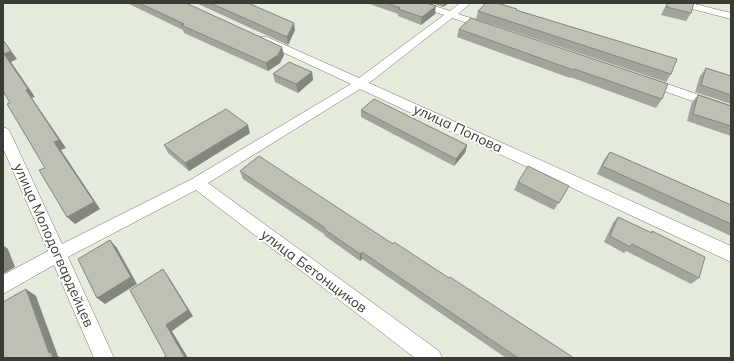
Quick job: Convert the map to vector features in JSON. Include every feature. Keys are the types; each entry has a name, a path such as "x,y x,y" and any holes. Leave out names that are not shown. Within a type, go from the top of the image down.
{"street":[{"path":"417,3 497,30"},
{"path":"3,285 58,254 197,183 361,83 466,3"},
{"path":"680,3 731,16"},
{"name":"улица Попова","path":"255,35 731,254"},
{"path":"633,76 731,110"},
{"name":"улица Молодогвардейцев","path":"3,132 104,358"},
{"name":"улица Бетонщиков","path":"197,183 432,358"}],"building":[{"path":"139,3 186,3 282,47 278,55 266,63 181,25 184,24"},
{"path":"210,3 248,3 294,23 287,37"},
{"path":"387,3 426,3 436,6 422,17 398,9 400,8"},
{"path":"486,3 497,3 677,59 671,74 478,11"},
{"path":"668,3 694,3 691,13 666,7"},
{"path":"471,18 668,84 662,99 574,69 573,70 459,29"},
{"path":"3,40 11,51 4,54 28,89 26,90 59,140 54,142 94,202 67,217 39,170 45,168 7,104 10,103 3,91"},
{"path":"289,62 312,72 296,84 273,74"},
{"path":"706,68 731,76 731,95 701,85"},
{"path":"698,95 731,106 731,126 693,114"},
{"path":"374,99 467,145 456,159 361,110"},
{"path":"226,109 248,125 185,163 164,145"},
{"path":"610,152 731,205 731,224 602,166"},
{"path":"259,156 393,244 394,242 449,278 450,277 574,358 518,358 362,252 360,254 324,229 325,228 240,171"},
{"path":"528,166 569,186 559,203 518,182"},
{"path":"618,217 652,233 652,231 705,257 699,278 632,244 630,247 610,236"},
{"path":"110,240 131,277 97,298 78,259"},
{"path":"163,269 188,310 166,325 185,358 163,358 166,356 130,290"},
{"path":"26,289 49,353 51,352 53,358 3,358 3,302"}]}
